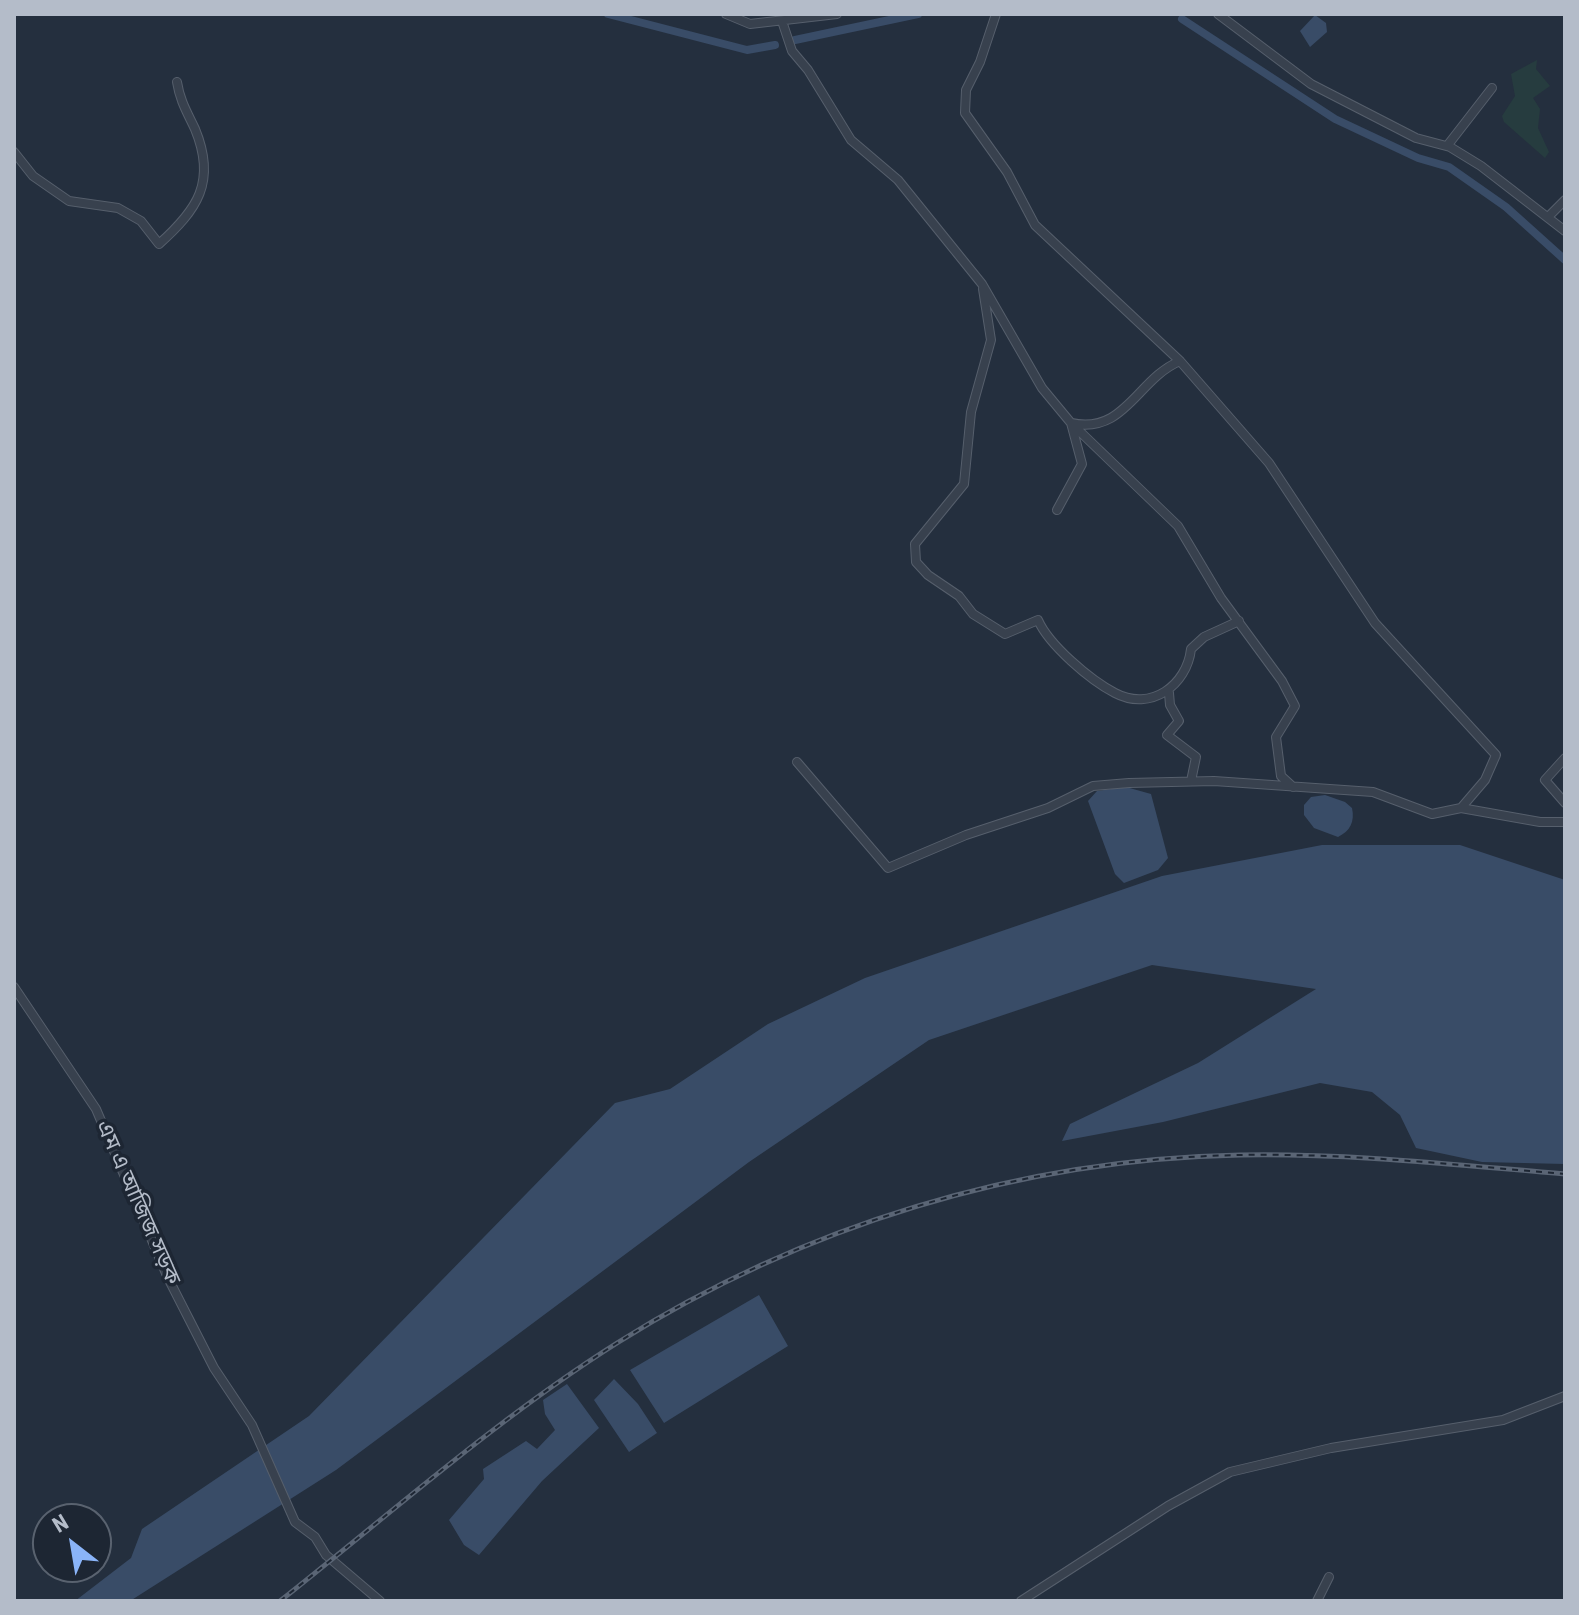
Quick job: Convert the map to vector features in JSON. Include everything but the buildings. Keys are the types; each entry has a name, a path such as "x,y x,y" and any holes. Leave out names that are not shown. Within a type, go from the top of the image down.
{"street":[{"path":"726,14 750,24 837,14"},
{"path":"996,14 980,62 966,90 965,113 1007,172 1035,225 1180,361 1269,463 1375,623 1496,755 1485,780 1461,808"},
{"path":"1218,14 1311,84 1416,138 1447,146 1514,188 1565,231"},
{"path":"782,21 792,51 808,70 851,140 898,180 982,284 1042,388 1071,423 1178,526 1282,681 1295,706 1276,737 1281,776 1293,787"},
{"path":"14,152 33,176 69,201 118,208 141,221 159,244 188,218 199,200 204,175 202,152 194,128 181,106 177,82"},
{"path":"1447,146 1492,88"},
{"path":"1548,217 1565,200"},
{"path":"982,284 991,340 971,412 964,484 915,544 916,562 928,575 959,596 973,614 1005,634 1038,620 1052,643 1116,694 1142,699 1169,693 1190,666 1191,649 1204,637 1239,621"},
{"path":"1071,423 1091,427 1112,419 1160,370 1180,361"},
{"path":"1057,510 1082,464 1071,423"},
{"path":"1169,693 1170,705 1179,721 1167,735 1196,757 1191,781"},
{"path":"1565,758 1545,780 1548,788 1565,803"},
{"path":"797,762 888,868 966,835 1048,808 1093,786 1191,781 1373,792 1432,814 1461,808 1540,822 1565,822"},
{"name":"এম এ আজিজ সড়ক","path":"14,987 96,1109 168,1278 214,1368 252,1425 295,1522 315,1537 326,1555 380,1601"},
{"path":"1021,1601 1168,1506 1230,1472 1331,1448 1503,1420 1565,1396"},
{"path":"1317,1601 1329,1577"}],"green space":[{"path":"1537,60 1536,69 1550,86 1533,98 1540,109 1538,128 1549,152 1545,158 1504,122 1502,116 1515,96 1511,74"}],"water":[{"path":"1315,15 1326,23 1327,32 1310,47 1300,31"},
{"path":"1126,787 1151,794 1168,858 1158,870 1124,883 1115,874 1088,801 1097,791"},
{"path":"1325,795 1352,808 1351,826 1338,837 1314,828 1304,815 1304,805 1311,797"},
{"path":"1322,845 1460,845 1565,880 1565,1164 1482,1162 1416,1148 1400,1115 1372,1092 1320,1083 1163,1122 1062,1141 1070,1124 1198,1063 1316,989 1152,965 929,1040 749,1162 336,1470 130,1601 75,1601 98,1583 112,1583 112,1573 131,1558 142,1529 309,1416 615,1103 670,1089 768,1024 865,978 1162,876"},
{"path":"759,1295 788,1346 664,1423 630,1370"},
{"path":"614,1379 638,1404 657,1433 629,1452 594,1400"},
{"path":"567,1384 599,1428 542,1481 479,1555 464,1545 449,1520 484,1479 483,1469 526,1441 537,1449 555,1430 545,1414 543,1400"}],"waterway":[{"path":"608,14 747,50 775,45"},
{"path":"795,40 918,14"},
{"path":"1182,19 1335,119 1418,158 1449,167 1506,207 1565,260"}],"railway":[{"path":"280,1601 487,1435 617,1343 688,1301 762,1265 838,1233 916,1207 995,1185 1158,1159 1281,1155 1362,1158 1565,1174"}]}
